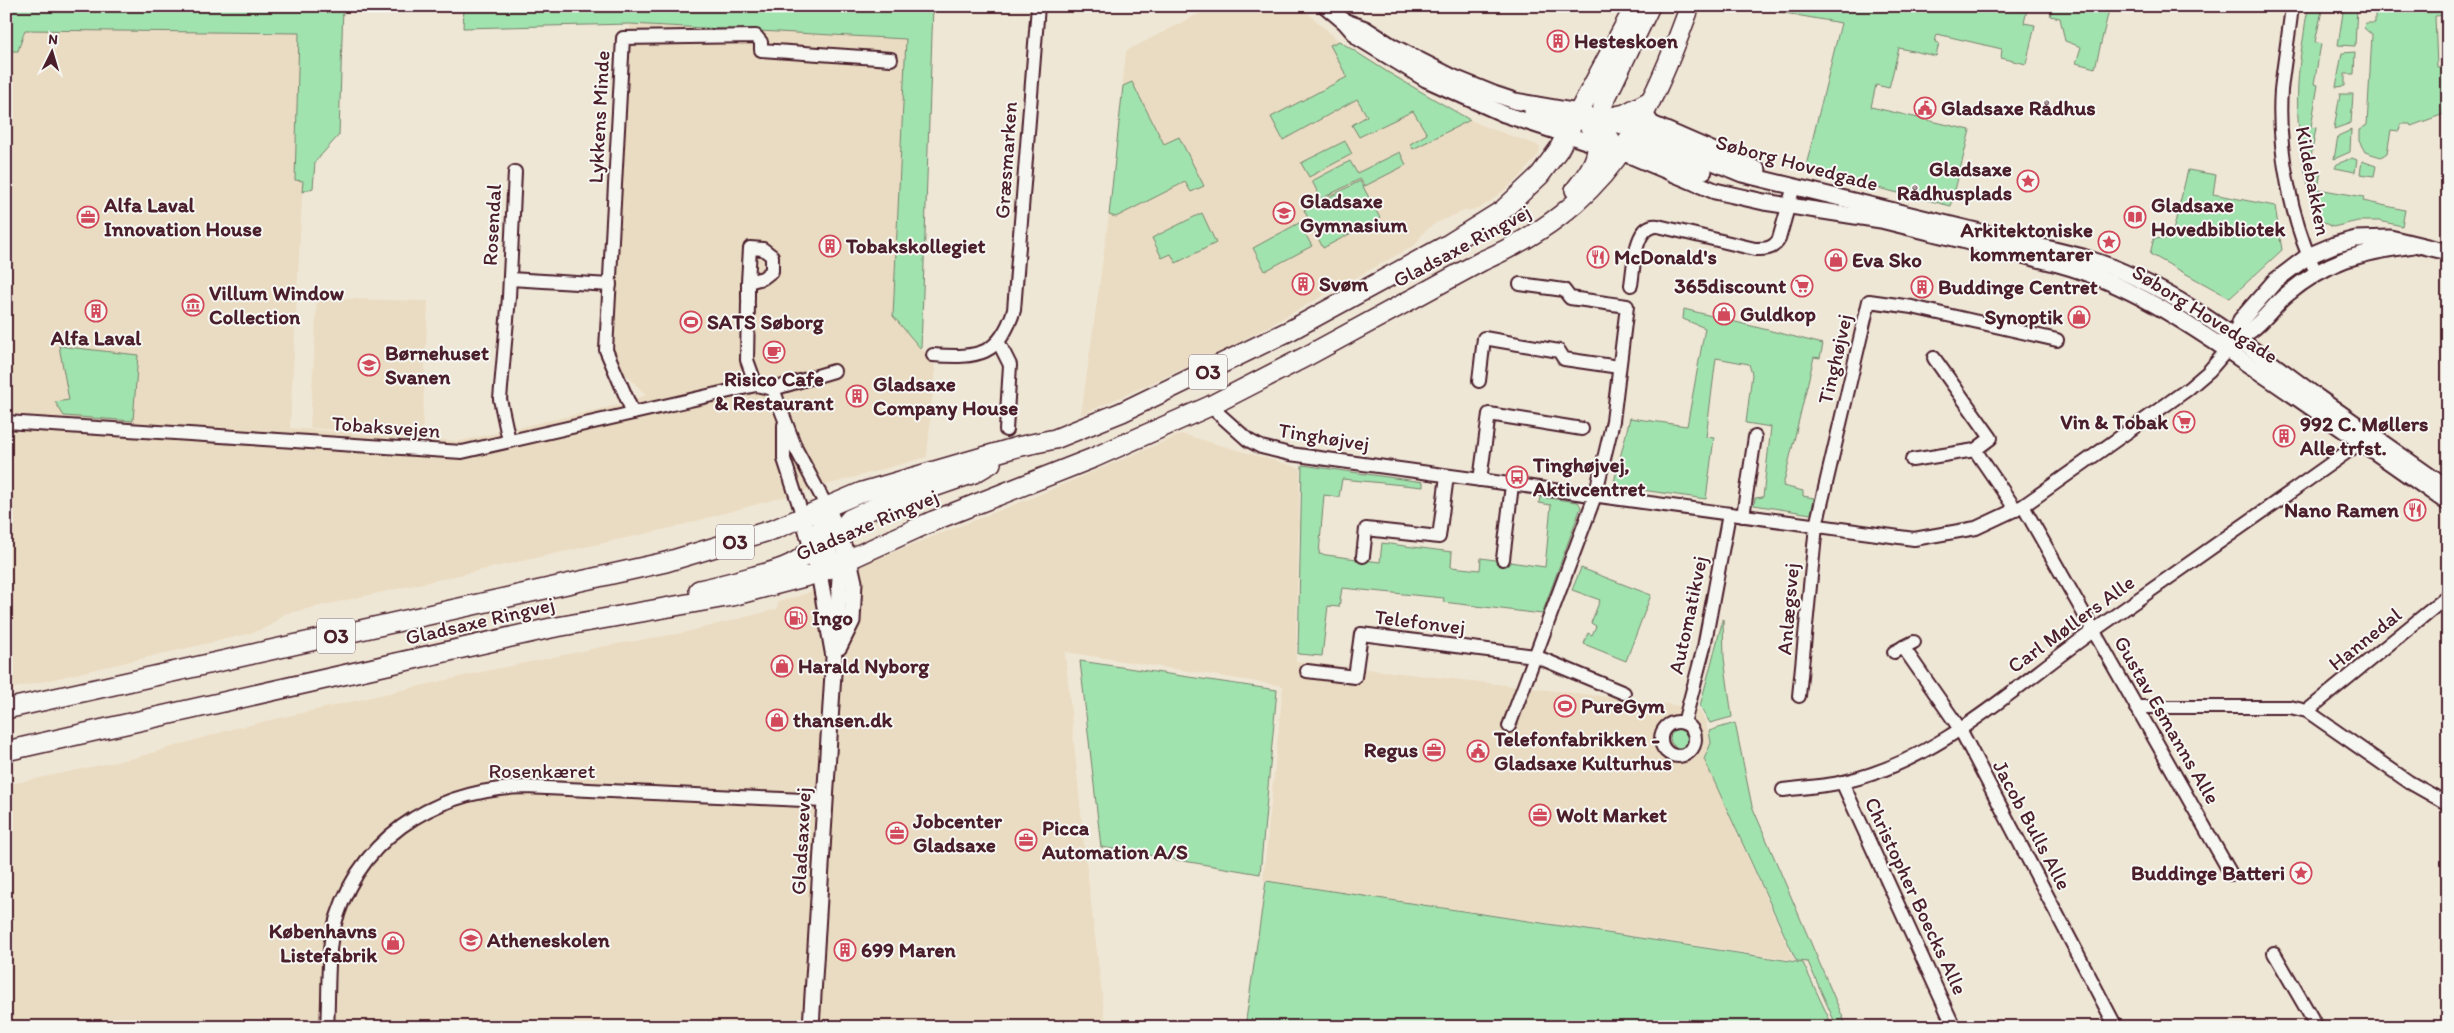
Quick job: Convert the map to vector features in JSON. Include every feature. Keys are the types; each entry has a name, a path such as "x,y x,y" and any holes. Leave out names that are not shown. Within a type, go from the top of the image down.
{"main road":[{"name":"O3","path":"1584,131 1635,6"},
{"path":"1584,131 1603,104 1606,94 1650,6"},
{"name":"O3","path":"1647,107 1690,6"},
{"path":"1584,131 1647,107"},
{"name":"Gladsaxe Ringvej","path":"6,751 551,628 732,596 819,573 933,521 1093,458 1210,406 1309,355 1482,260 1511,248 1562,215 1595,185 1629,141 1647,107"},
{"path":"1584,131 1629,141"},
{"path":"1511,248 1548,217 1589,174 1596,159 1584,131"},
{"name":"Gladsaxe Ringvej","path":"6,709 666,562 775,529 813,536 827,507 862,492 1017,447 1055,439 1122,412 1292,330 1447,245 1503,210 1584,131"},
{"path":"813,536 837,532 858,514 974,473 1017,447"},
{"path":"813,536 819,573"},
{"path":"647,611 696,591 784,569 798,562 813,536"}],"street":[{"name":"Græsmarken","path":"999,343 1008,328 1014,310 1038,6"},
{"path":"1326,6 1345,22 1359,38 1426,79 1504,114 1629,141"},
{"name":"Kildebakken","path":"2292,6 2282,90 2281,132 2298,227 2316,272"},
{"path":"1345,22 1365,29 1392,46 1452,77 1515,101 1584,131"},
{"name":"Lykkens Minde","path":"633,413 606,350 623,38 756,36 761,42 761,50 891,59"},
{"path":"1631,285 1640,235 1646,228 1658,226 1763,249 1777,242 1794,186 1652,124 1647,107"},
{"name":"Søborg Hovedgade","path":"1629,141 1762,179 2107,264 2157,287 2236,337 2448,489"},
{"name":"Søborg Hovedgade","path":"1629,141 1715,191 1788,206 1881,220 2084,271 2119,285 2168,311 2227,350 2448,503"},
{"name":"Rosendal","path":"509,441 500,399 510,279 515,172"},
{"path":"2227,350 2236,337 2241,320 2247,311 2276,281 2308,256 2344,241 2368,238 2390,238 2448,252"},
{"path":"2119,285 2167,304 2229,338 2236,337 2252,329 2283,297 2316,272 2340,260 2360,253 2413,245"},
{"name":"Rosendal","path":"510,279 610,285"},
{"path":"748,282 747,360 756,385"},
{"path":"1509,726 1595,496 1613,421 1627,306 1570,298 1564,290 1520,284"},
{"name":"Tinghøjvej","path":"1816,526 1869,301 1912,307 2057,340"},
{"path":"1479,381 1484,338 1559,351 1564,359 1619,367"},
{"path":"933,355 958,357 982,353 999,343 1010,365 1006,430"},
{"path":"2227,350 2234,349 2318,397"},
{"name":"Tinghøjvej","path":"1210,406 1248,440 1261,447 1290,454 1914,538 1976,528 2020,508 2181,394 2209,371 2227,350"},
{"path":"1912,460 1975,450 1991,438 1934,358"},
{"name":"Tobaksvejen","path":"6,422 462,452 756,385 774,389 834,371"},
{"path":"774,389 796,449 827,507"},
{"path":"1480,480 1489,414 1582,429"},
{"path":"784,420 784,459 813,536 843,563"},
{"path":"1743,516 1755,437"},
{"name":"Carl Møllers Alle","path":"1783,790 1842,782 1885,769 1914,757 1960,729 2093,631 2361,442"},
{"path":"1975,450 2020,508"},
{"path":"1363,556 1366,529 1440,537 1447,476"},
{"path":"1503,559 1512,485"},
{"name":"Gladsaxevej","path":"827,507 837,532 843,563 854,582 852,621 834,657"},
{"name":"Gustav Esmanns Alle","path":"2020,508 2093,631 2231,874"},
{"name":"Automatikvej","path":"1684,723 1704,647 1730,514"},
{"name":"Anlægsvej","path":"1799,696 1816,526"},
{"name":"Gladsaxevej","path":"811,1027 834,657 819,573"},
{"name":"Hannedal","path":"2307,711 2448,596"},
{"name":"Telefonvej","path":"1307,671 1355,677 1361,634 1535,656 1624,693"},
{"name":"Jacob Bulls Alle","path":"1904,647 1960,729 2116,1027"},
{"path":"2136,706 2290,707 2307,711 2409,782 2448,804"},
{"name":"Christopher Boecks Alle","path":"1842,782 1954,1027"},
{"name":"Rosenkæret","path":"327,1027 332,936 351,886 368,859 392,833 417,815 440,804 479,791 525,787 824,801"},
{"path":"2274,953 2317,1027"}],"shaded area":[{"name":"Gladsaxe Gymnasium","path":"1214,6 1300,6 1339,41 1448,108 1481,125 1537,145 1540,148 1539,154 1520,177 1491,201 1478,209 1464,211 1436,223 1424,232 1415,245 1229,348 1081,415 1110,208 1126,51"},
{"path":"630,24 906,39 893,316 921,349 933,355 935,369 927,457 671,528 284,614 270,626 248,634 6,690 6,51 18,51 25,30 299,33 295,180 303,181 290,428 460,441 617,405 646,395 624,372 613,349"},
{"name":"Børnehuset Svanen","path":"317,298 428,301 422,436 310,428"},
{"path":"1182,434 1300,468 1296,661 1662,703 1699,710 1706,722 1710,743 1703,758 1794,960 1263,880 1283,686 1065,652 1085,853 1106,1027 6,1027 6,785 138,757 232,729 472,674 611,645 682,633 777,609 778,602 805,594 876,559 1031,498"}],"green space":[{"path":"6,6 343,6 339,135 315,162 313,188 302,192 303,181 295,180 299,33 25,30 18,51 6,51"},
{"path":"464,6 933,6 921,349 893,316 906,39 630,24 463,28"},
{"path":"1781,6 2028,6 2024,23 2035,25 2026,64 2001,58 2002,49 1937,34 1935,42 1939,43 1936,56 1899,48 1889,88 1876,85 1871,107 1970,130 1951,206 1805,170 1841,23 1779,12"},
{"path":"2053,6 2110,6 2095,68 2076,63 2081,47 2065,41 2060,18 2050,16"},
{"path":"2310,6 2323,6 2315,42 2321,44 2314,84 2318,85 2311,127 2316,128 2309,169 2321,171 2318,189 2364,197 2363,201 2405,210 2402,226 2379,221 2358,221 2333,227 2318,219 2311,197 2302,153 2298,108 2300,63 2306,18"},
{"path":"2344,6 2357,6 2355,46 2338,45"},
{"path":"2366,6 2448,6 2448,15 2435,16 2437,67 2446,67 2444,114 2411,126 2410,124 2401,124 2399,131 2391,130 2387,153 2381,157 2365,152 2359,141 2359,130 2367,125 2372,35 2364,28 2365,23 2375,23 2375,13 2365,12"},
{"path":"1339,41 1389,73 1470,120 1413,149 1410,144 1427,134 1413,111 1359,137 1352,125 1367,116 1357,99 1283,140 1271,117 1347,77 1330,45"},
{"path":"2355,52 2354,74 2345,74 2345,86 2336,87 2342,53"},
{"path":"1132,82 1164,144 1179,137 1204,186 1191,192 1185,182 1116,217 1109,215 1123,86"},
{"path":"2340,94 2353,94 2351,123 2334,129"},
{"path":"2351,130 2350,152 2334,159 2338,136"},
{"path":"1345,141 1352,154 1309,177 1301,163"},
{"path":"1400,152 1406,165 1365,186 1360,179 1321,199 1312,181 1350,161 1357,173"},
{"path":"2352,158 2357,160 2355,172 2335,168 2337,164"},
{"path":"2362,161 2376,166 2374,176 2360,174"},
{"path":"2188,170 2216,175 2213,194 2275,206 2282,250 2230,298 2150,254 2154,238 2171,239"},
{"path":"1360,181 1380,218 1323,248 1304,210"},
{"path":"1202,213 1216,243 1176,263 1171,254 1162,258 1152,238"},
{"path":"1299,223 1312,246 1265,271 1253,248"},
{"path":"1684,309 1823,344 1820,358 1814,357 1783,486 1803,491 1803,496 1814,498 1811,514 1754,505 1755,498 1763,497 1771,427 1746,423 1752,374 1749,364 1716,358 1706,437 1714,438 1706,499 1613,486 1630,418 1687,426 1705,328 1683,319"},
{"path":"59,346 138,355 133,421 64,416 55,402 69,400"},
{"path":"1302,465 1423,482 1423,487 1342,479 1339,497 1324,495 1319,554 1380,562 1382,543 1452,552 1451,567 1480,570 1481,558 1545,567 1551,505 1539,503 1540,497 1578,502 1581,507 1542,614 1443,602 1444,598 1342,588 1339,607 1328,606 1322,656 1298,654"},
{"path":"1581,568 1651,595 1626,661 1584,644 1588,633 1592,635 1596,626 1591,623 1600,600 1572,590"},
{"path":"1723,619 1724,658 1732,717 1710,723 1700,706"},
{"path":"1080,661 1277,690 1260,874 1101,847"},
{"path":"1735,723 1752,806 1847,1027 1837,1027 1808,962 1797,961 1795,958 1704,759 1711,743 1709,731"},
{"path":"1680,728 1687,731 1690,738 1687,745 1680,748 1673,745 1670,738 1673,731"},
{"path":"1266,881 1803,963 1833,1027 1245,1027"}],"place":[{"name":"Hesteskoen","path":"1558,41"},
{"name":"Gladsaxe Rådhus","path":"1925,108"},
{"name":"Gladsaxe Rådhusplads","path":"2028,181"},
{"name":"Gladsaxe Gymnasium","path":"1284,213"},
{"name":"Alfa Laval Innovation House","path":"88,217"},
{"name":"Gladsaxe Hovedbibliotek","path":"2135,217"},
{"name":"Arkitektoniske kommentarer","path":"2109,242"},
{"name":"Tobakskollegiet","path":"830,246"},
{"name":"McDonald's","path":"1598,257"},
{"name":"Eva Sko","path":"1836,260"},
{"name":"Svøm","path":"1303,284"},
{"name":"365discount","path":"1802,286"},
{"name":"Buddinge Centret","path":"1922,287"},
{"name":"Villum Window Collection","path":"193,305"},
{"name":"Alfa Laval","path":"96,311"},
{"name":"Guldkop","path":"1724,314"},
{"name":"Synoptik","path":"2079,317"},
{"name":"SATS Søborg","path":"691,322"},
{"name":"Risico Cafe & Restaurant","path":"774,352"},
{"name":"Børnehuset Svanen","path":"369,365"},
{"name":"Gladsaxe Company House","path":"857,396"},
{"name":"Vin & Tobak","path":"2184,422"},
{"name":"992 C. Møllers Alle trfst.","path":"2284,436"},
{"name":"Tinghøjvej, Aktivcentret","path":"1517,477"},
{"name":"Nano Ramen","path":"2415,510"},
{"name":"Ingo","path":"796,618"},
{"name":"Harald Nyborg","path":"782,666"},
{"name":"PureGym","path":"1565,706"},
{"name":"thansen.dk","path":"777,720"},
{"name":"Regus","path":"1434,750"},
{"name":"Telefonfabrikken - Gladsaxe Kulturhus","path":"1478,751"},
{"name":"Wolt Market","path":"1540,815"},
{"name":"Jobcenter Gladsaxe","path":"897,833"},
{"name":"Picca Automation A/S","path":"1026,840"},
{"name":"Buddinge Batteri","path":"2301,873"},
{"name":"Atheneskolen","path":"471,940"},
{"name":"Københavns Listefabrik","path":"393,943"},
{"name":"699 Maren","path":"845,950"}]}
